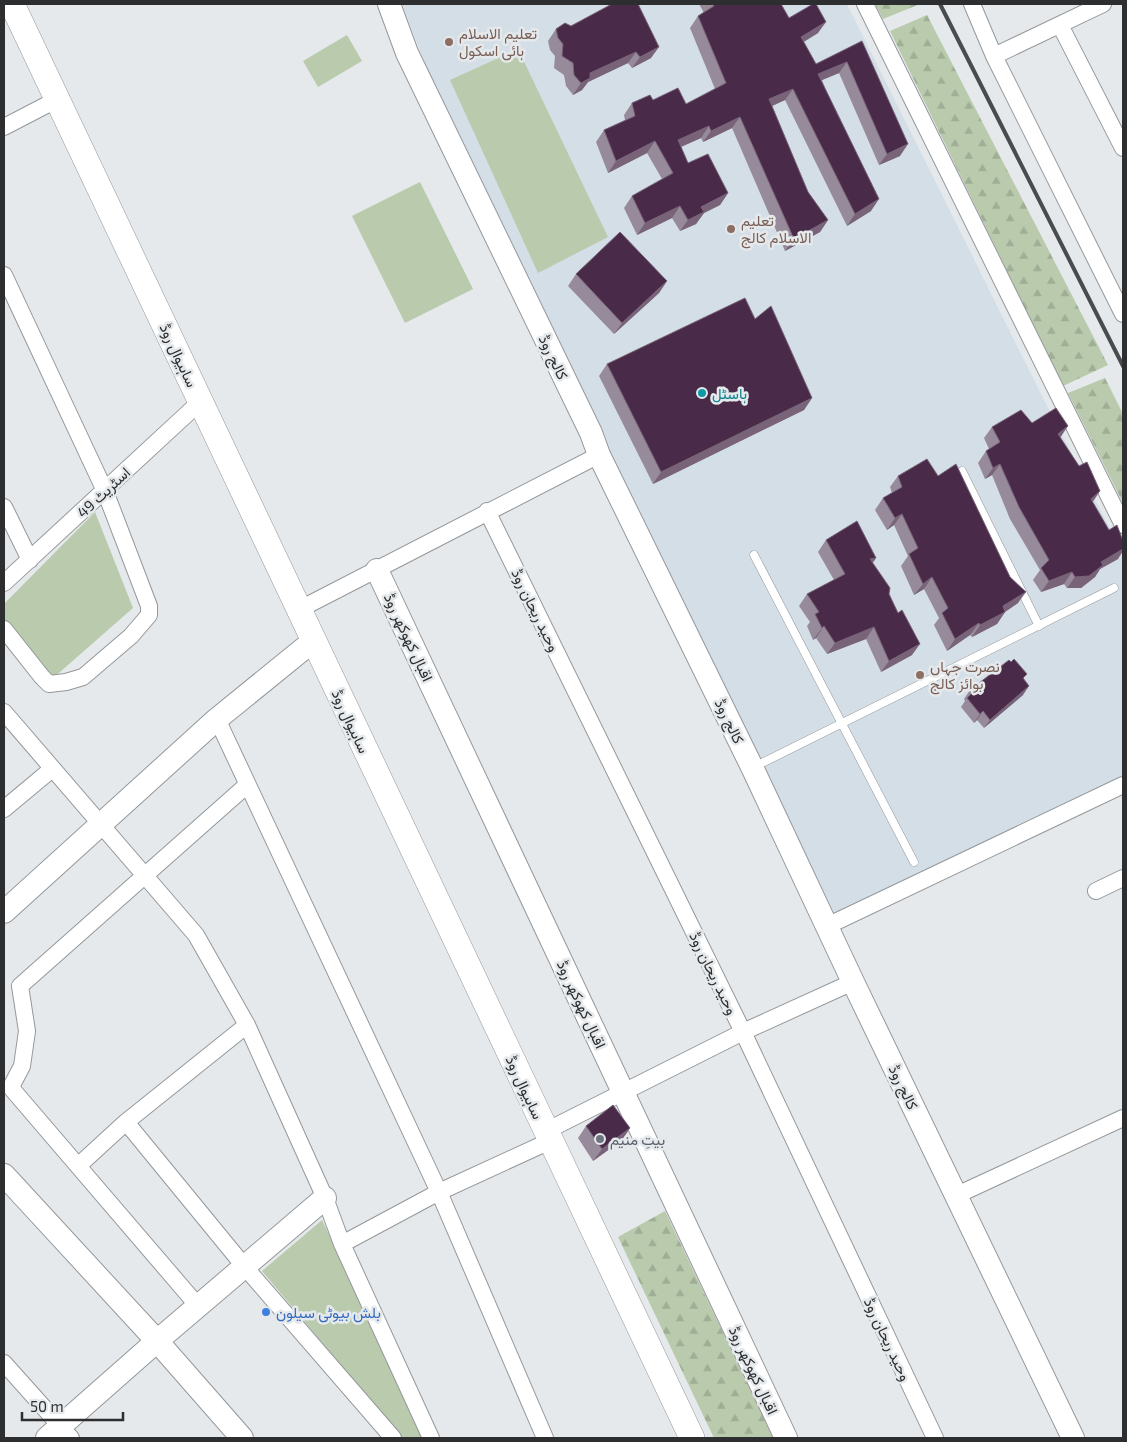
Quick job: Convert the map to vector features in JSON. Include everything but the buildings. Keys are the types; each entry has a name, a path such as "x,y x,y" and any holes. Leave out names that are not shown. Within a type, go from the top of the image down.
{"main road":[{"name":"ساہیوال روڈ","path":"12,4 692,1438"}],"street":[{"name":"کالج روڈ","path":"389,4 408,52 591,433 599,455 752,767 853,982 1073,1438"},
{"path":"865,4 1123,525"},
{"path":"972,4 994,56 1121,305"},
{"path":"994,56 1103,4"},
{"path":"1060,26 1123,148"},
{"path":"4,126 58,99"},
{"path":"4,275 105,491 149,606 149,616 131,636 83,677 58,683 49,684 4,629"},
{"name":"اسٹریٹ 49","path":"4,583 201,401"},
{"path":"300,609 599,455"},
{"path":"4,507 30,560"},
{"name":"وحید ریحان روڈ","path":"487,511 743,1032 935,1438"},
{"name":"اقبال کھوکھر روڈ","path":"377,570 786,1438"},
{"path":"4,912 217,719 314,641"},
{"path":"4,712 196,934 247,1025 325,1198 342,1244 432,1438"},
{"path":"217,719 439,1192 545,1438"},
{"path":"4,809 52,769"},
{"path":"198,1306 12,1089 12,1085 22,1066 27,1031 20,986 247,785"},
{"path":"827,926 1123,785"},
{"path":"1096,891 1123,878"},
{"path":"342,1244 548,1136 624,1092 743,1032 853,982"},
{"path":"78,1166 126,1122 247,1025"},
{"path":"957,1195 1123,1118"},
{"path":"126,1122 244,1266 394,1438"},
{"path":"4,1174 157,1341 242,1438"},
{"path":"4,1363 59,1434 157,1341 325,1198"}],"lane":[{"path":"962,471 1039,626"},
{"path":"754,555 914,862"},
{"path":"752,767 1114,588"}],"shaded area":[{"path":"402,4 847,4 1040,392 1123,554 1123,778 835,915 665,571 426,67"}],"green space":[{"path":"875,4 920,4 883,19"},
{"path":"927,15 1108,365 1063,386 890,31"},
{"path":"347,35 362,61 318,87 303,61"},
{"path":"518,49 608,237 538,273 450,80"},
{"path":"420,182 473,289 405,323 352,216"},
{"path":"1105,378 1123,414 1123,503 1068,393"},
{"path":"95,512 133,608 52,679 4,622 4,604"},
{"path":"665,1211 773,1438 714,1438 618,1237"},
{"path":"322,1220 426,1438 402,1438 262,1271"}],"railway":[{"path":"940,4 1123,366"}],"place":[{"name":"تعلیم الاسلام ہائی اسکول","path":"449,42"},
{"name":"تعلیم الاسلام کالج","path":"731,229"},
{"name":"ہاسٹل","path":"702,393"},
{"name":"نصرت جہاں بوائز کالج","path":"920,675"},
{"name":"بیتِ منیم","path":"600,1139"},
{"name":"بلش بیوٹی سیلون","path":"266,1312"}]}
